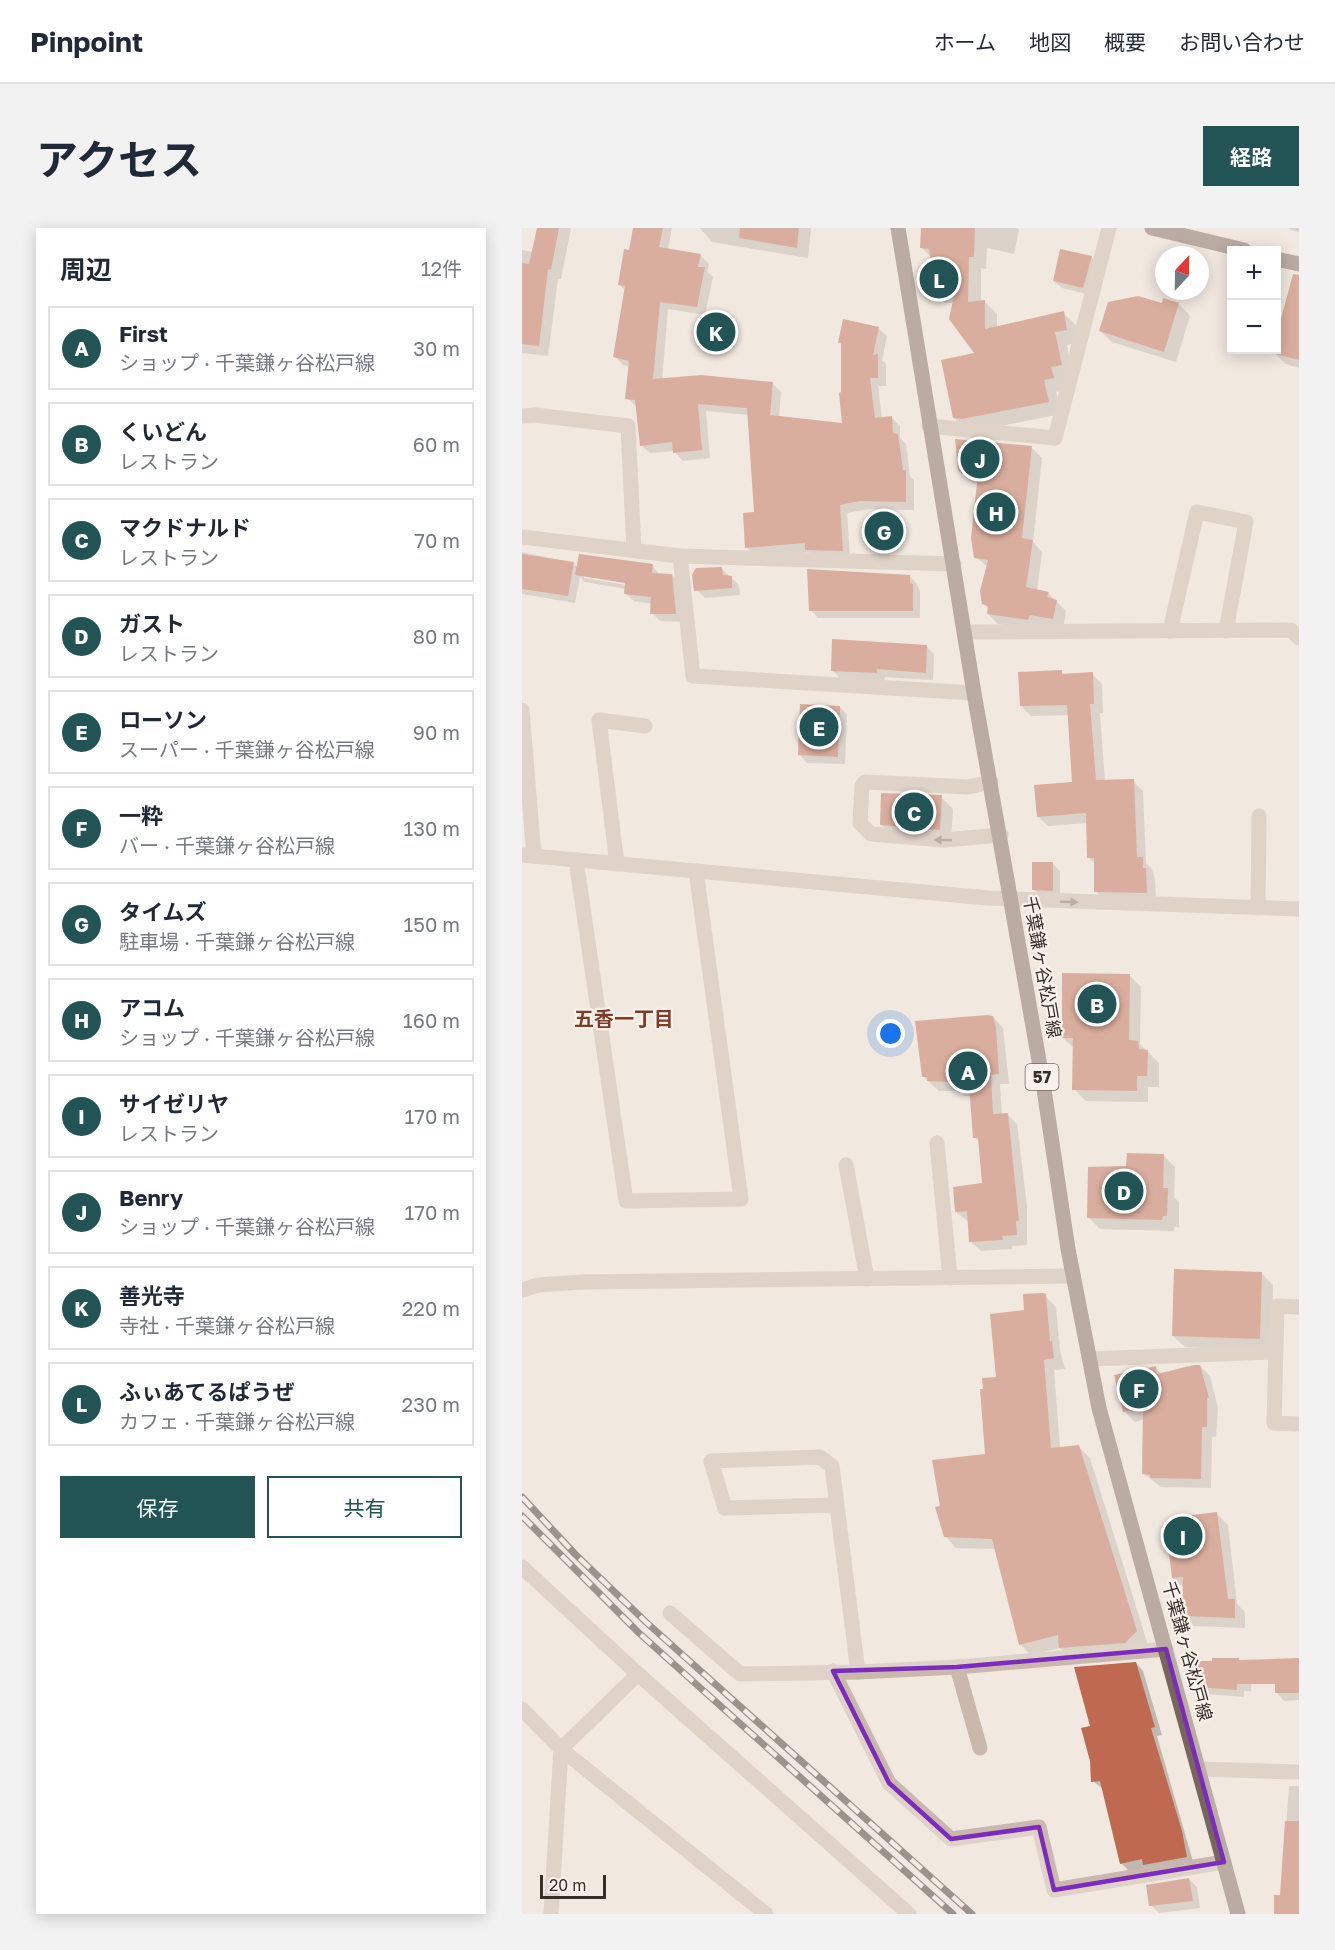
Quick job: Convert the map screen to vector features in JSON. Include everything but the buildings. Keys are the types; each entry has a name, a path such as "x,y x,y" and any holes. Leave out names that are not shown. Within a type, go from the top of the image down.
{"main road":[{"name":"千葉鎌ヶ谷松戸線","path":"898,228 929,426 966,632 974,693 1001,835 1073,1276 1099,1408 1238,1914"},
{"path":"1155,228 1228,246"},
{"path":"1281,260 1299,264"}],"street":[{"path":"929,426 1055,438 1109,228"},
{"path":"522,416 535,415 628,426 634,550"},
{"path":"1170,631 1197,512 1246,522 1226,631"},
{"path":"522,537 680,556 954,564"},
{"path":"680,556 693,676 974,693"},
{"path":"966,632 1291,630 1299,638"},
{"path":"522,710 528,855 1010,899 1299,909"},
{"path":"617,864 599,720 645,726"},
{"path":"991,782 968,787 866,782 862,786 860,823 871,834 944,840 1001,835"},
{"path":"1258,908 1259,816"},
{"path":"576,860 626,1201 741,1199 696,871"},
{"path":"937,1143 950,1278"},
{"path":"846,1165 867,1279"},
{"path":"522,1290 538,1285 582,1282 1073,1276"},
{"path":"1299,1307 1277,1306 1274,1424 1299,1424"},
{"path":"1090,1359 1275,1352"},
{"path":"837,1505 725,1508 711,1461 819,1457 832,1466 837,1505 858,1672"},
{"path":"522,1567 638,1674 909,1914"},
{"path":"670,1613 740,1674 858,1672 957,1667 1166,1649"},
{"path":"957,1667 980,1748"},
{"path":"833,1671 889,1783 951,1839 1039,1827 1054,1890 1224,1862"},
{"path":"551,1914 561,1749 638,1674"},
{"path":"522,1709 561,1749 766,1914"},
{"path":"1199,1769 1299,1772"}],"highlighted area":[{"path":"1166,1649 1224,1862 1054,1890 1039,1827 951,1839 889,1783 833,1671 957,1667"}],"railway":[{"path":"522,1497 575,1554 647,1623 972,1914"},
{"path":"522,1516 639,1633 953,1914"}],"place":[{"name":"ふぃあてるぱうぜ","path":"939,279"},
{"name":"善光寺","path":"716,332"},
{"name":"Benry","path":"980,459"},
{"name":"アコム","path":"996,512"},
{"name":"タイムズ","path":"884,531"},
{"name":"ローソン","path":"819,727"},
{"name":"マクドナルド","path":"914,812"},
{"name":"くいどん","path":"1097,1004"},
{"name":"First","path":"968,1071"},
{"name":"ガスト","path":"1124,1191"},
{"name":"一粋","path":"1139,1389"},
{"name":"サイゼリヤ","path":"1183,1536"}],"district":[{"name":"五香一丁目","path":"624,1019"}]}
